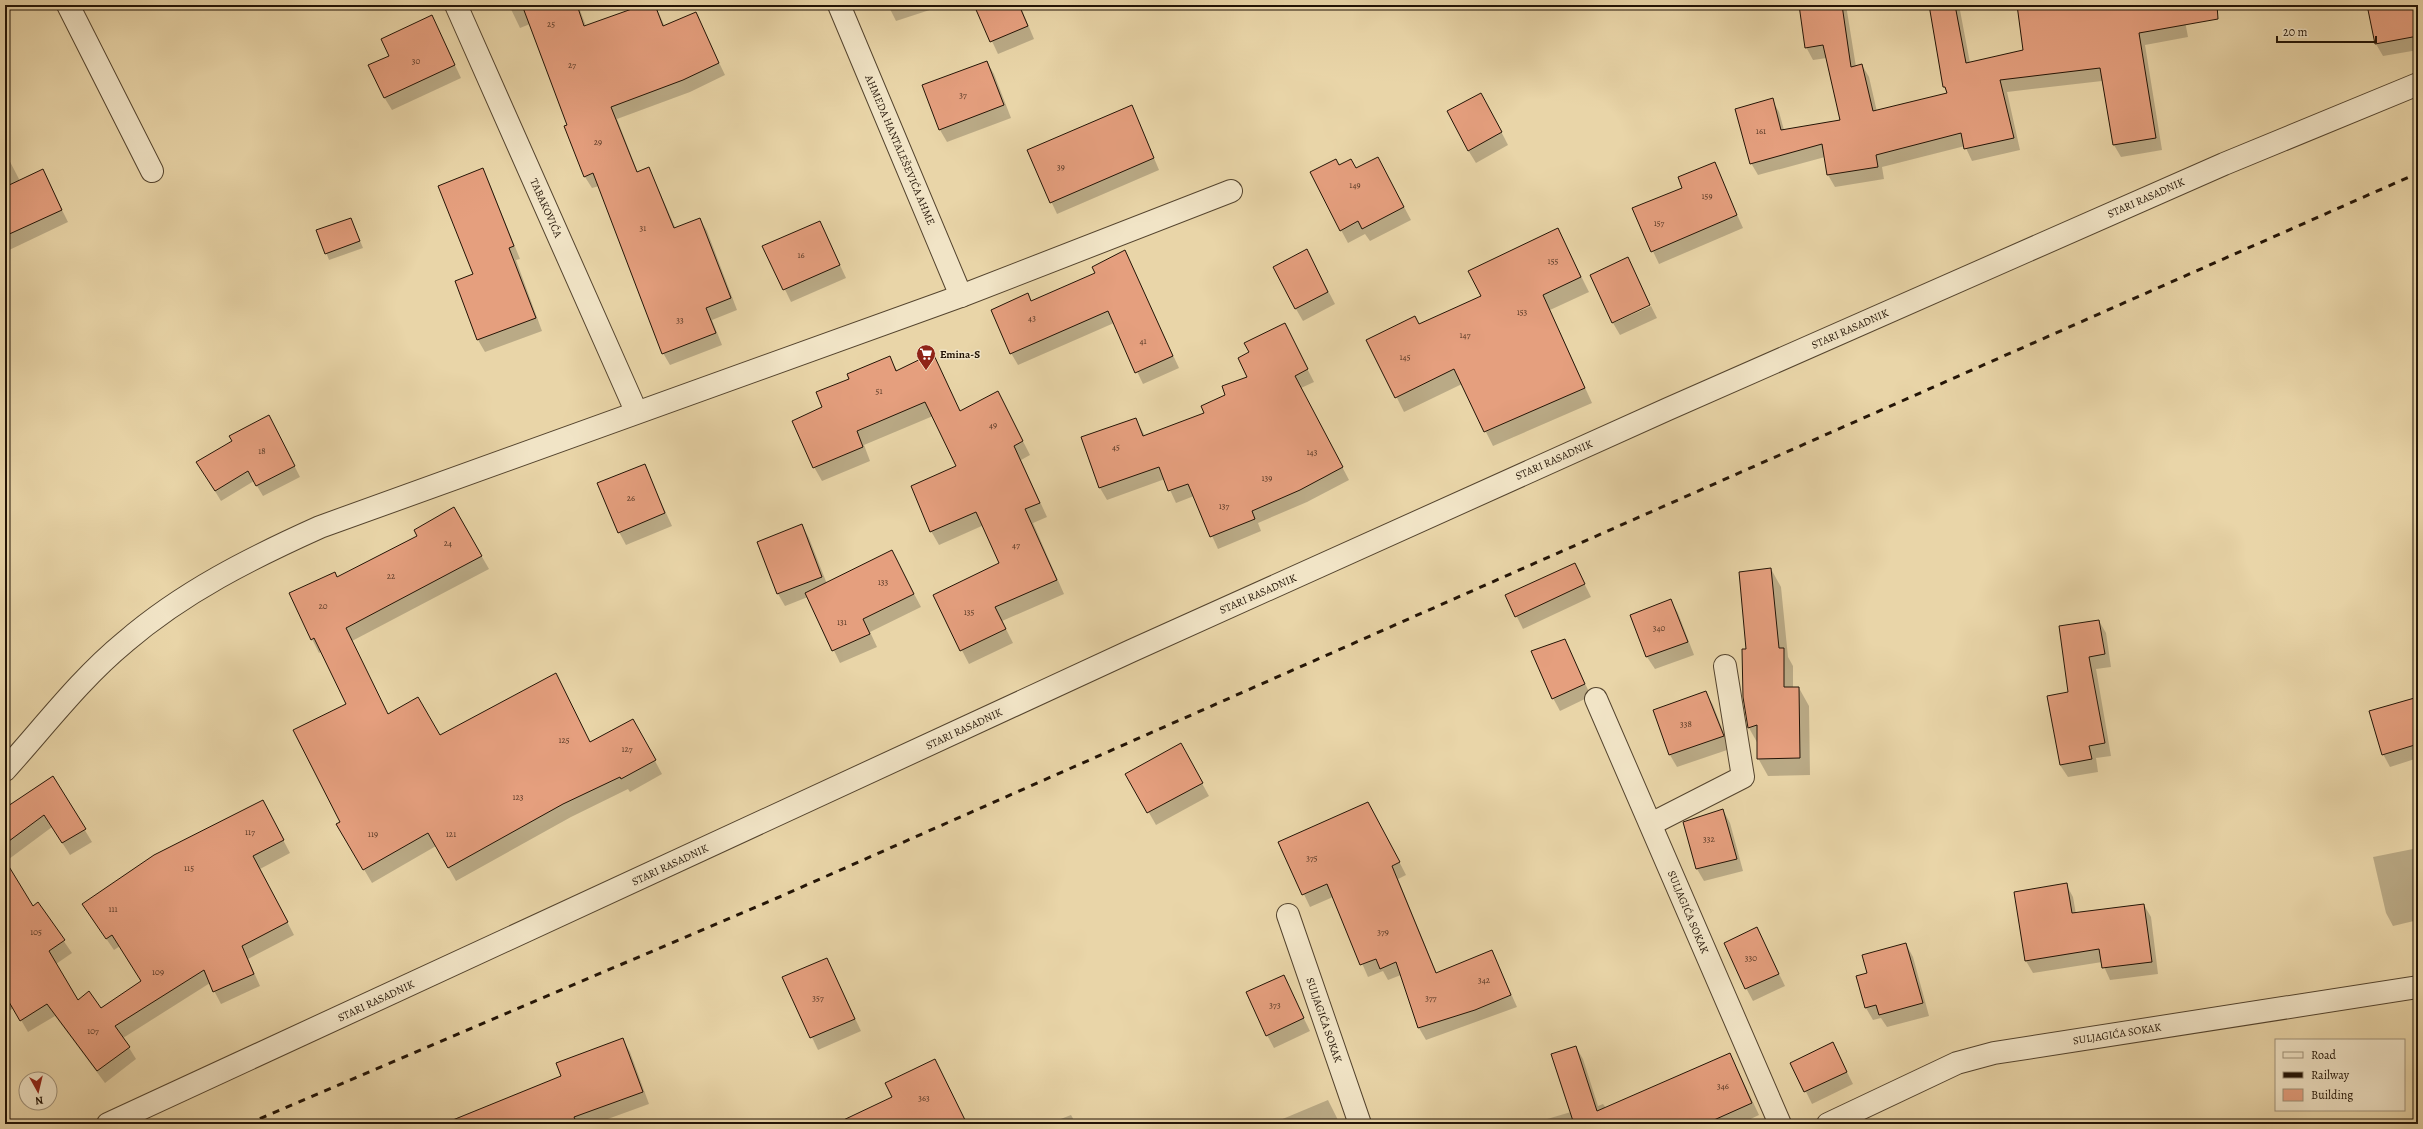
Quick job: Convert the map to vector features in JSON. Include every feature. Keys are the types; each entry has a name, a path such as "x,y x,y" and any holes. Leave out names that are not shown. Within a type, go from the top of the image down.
{"street":[{"path":"68,5 152,171"},
{"name":"TABAKOVIĆA","path":"456,5 636,411"},
{"name":"AHMEDA HANTALEŠEVIĆA AHME","path":"839,5 961,296"},
{"name":"STARI RASADNIK","path":"108,1124 1131,651 1668,409 2224,164 2418,84"},
{"path":"5,770 98,666 126,641 209,582 259,554 320,527 636,411 961,296 1231,191"},
{"path":"1651,824 1742,777 1725,666"},
{"name":"SULJAGIĆA SOKAK","path":"1596,699 1780,1124"},
{"name":"SULJAGIĆA SOKAK","path":"1288,915 1360,1124"},
{"name":"SULJAGIĆA SOKAK","path":"1828,1124 1957,1063 1994,1053 2418,987"}],"building":[{"path":"522,5 577,5 584,26 643,5 655,5 663,26 696,12 719,63 683,80 611,107 637,172 649,167 674,228 700,218 731,298 706,308 716,333 662,354 593,173 584,177 564,126 567,125"},
{"path":"974,5 1019,5 1028,26 990,42"},
{"path":"1799,5 1842,5 1851,67 1862,64 1873,111 1947,93 1945,87 1943,87 1929,5 1955,5 1966,63 2023,50 2017,5 2217,5 2218,19 2139,33 2156,138 2113,145 2100,68 2000,80 2014,138 1964,149 1961,133 1876,155 1878,167 1827,175 1822,144 1750,164 1735,109 1773,98 1781,130 1840,120 1823,45 1805,48"},
{"path":"2367,5 2418,5 2418,36 2375,44"},
{"path":"432,15 455,65 384,98 368,65 389,56 381,39"},
{"path":"987,61 1004,105 939,130 922,85"},
{"path":"1481,93 1502,132 1468,151 1447,111"},
{"path":"1132,105 1154,158 1050,203 1027,150"},
{"path":"1378,157 1404,207 1362,229 1358,221 1340,231 1310,172 1336,159 1339,165 1351,159 1356,168"},
{"path":"1715,162 1737,215 1651,252 1632,208 1682,188 1678,177"},
{"path":"483,168 514,246 509,248 536,318 477,340 455,281 473,274 438,186"},
{"path":"43,169 62,210 5,236 5,187"},
{"path":"351,218 360,241 325,254 316,230"},
{"path":"820,221 840,265 783,290 762,246"},
{"path":"1558,228 1581,277 1543,295 1585,388 1484,432 1454,369 1395,398 1366,340 1415,316 1419,324 1481,296 1468,271"},
{"path":"1307,249 1328,292 1295,309 1273,267"},
{"path":"1125,250 1173,356 1135,373 1108,311 1010,354 991,310 1028,293 1031,301 1095,273 1092,267"},
{"path":"1628,257 1650,305 1612,323 1590,275"},
{"path":"1285,323 1308,369 1295,376 1343,467 1300,490 1252,511 1255,519 1210,537 1188,484 1168,491 1159,467 1099,488 1081,437 1136,418 1143,436 1204,413 1201,406 1225,395 1222,386 1247,377 1238,358 1249,352 1244,343"},
{"path":"933,353 960,411 998,391 1023,441 1014,446 1040,503 1025,509 1057,580 995,607 1006,629 960,651 933,595 999,563 976,512 930,532 911,486 956,466 925,402 857,431 863,447 813,468 792,421 822,407 816,392 849,379 847,374 890,356 896,371"},
{"path":"269,415 295,466 256,486 248,471 215,491 196,462 232,441 229,436"},
{"path":"645,464 665,513 618,533 597,483"},
{"path":"454,507 482,556 346,628 388,714 418,697 440,735 556,673 590,742 633,719 656,760 621,779 620,777 563,804 448,868 428,833 363,870 336,824 340,822 293,730 346,704 314,638 311,640 289,593 335,572 337,577 417,536 414,530"},
{"path":"802,524 822,577 777,594 757,542"},
{"path":"892,550 914,594 863,619 870,634 832,651 805,593"},
{"path":"1575,563 1585,584 1515,617 1505,595"},
{"path":"1771,568 1779,648 1784,648 1784,687 1799,687 1800,758 1757,759 1757,725 1748,728 1743,697 1742,649 1746,649 1739,572"},
{"path":"1671,599 1688,642 1646,657 1630,615"},
{"path":"2099,620 2105,654 2089,657 2105,743 2089,746 2092,759 2060,765 2047,696 2068,692 2059,626"},
{"path":"1565,639 1585,684 1552,699 1531,651"},
{"path":"1706,691 1724,736 1669,755 1653,710"},
{"path":"2418,697 2418,744 2382,755 2369,711"},
{"path":"1181,743 1203,783 1147,813 1125,774"},
{"path":"53,776 86,829 62,843 44,815 5,844 5,808"},
{"path":"263,800 284,840 253,856 288,922 242,946 254,974 213,992 204,970 115,1026 130,1047 97,1071 47,1004 20,1021 5,995 5,860 33,906 38,902 65,940 49,951 78,1000 89,991 101,1008 141,981 112,935 106,939 82,904 154,855"},
{"path":"1368,802 1400,862 1392,866 1436,973 1492,950 1511,995 1475,1010 1418,1028 1396,962 1380,969 1376,959 1360,965 1327,884 1302,895 1278,842"},
{"path":"1723,809 1737,859 1696,869 1683,822"},
{"path":"2067,883 2072,913 2144,904 2152,962 2102,968 2099,949 2025,961 2014,892"},
{"path":"1757,927 1779,974 1745,989 1724,943"},
{"path":"1906,943 1923,1003 1879,1015 1876,1005 1865,1008 1856,976 1867,973 1862,955"},
{"path":"827,958 855,1019 810,1038 782,977"},
{"path":"1284,975 1304,1018 1266,1036 1246,992"},
{"path":"623,1038 643,1092 574,1117 577,1124 443,1124 561,1076 556,1063"},
{"path":"1833,1042 1847,1072 1804,1092 1790,1063"},
{"path":"1576,1046 1597,1111 1730,1053 1752,1103 1705,1124 1566,1124 1573,1121 1551,1054"},
{"path":"935,1059 967,1124 835,1124 892,1097 885,1083"}],"railway":[{"path":"247,1124 777,898 2418,173"}],"place":[{"name":"Emina-S","path":"926,371"}]}
